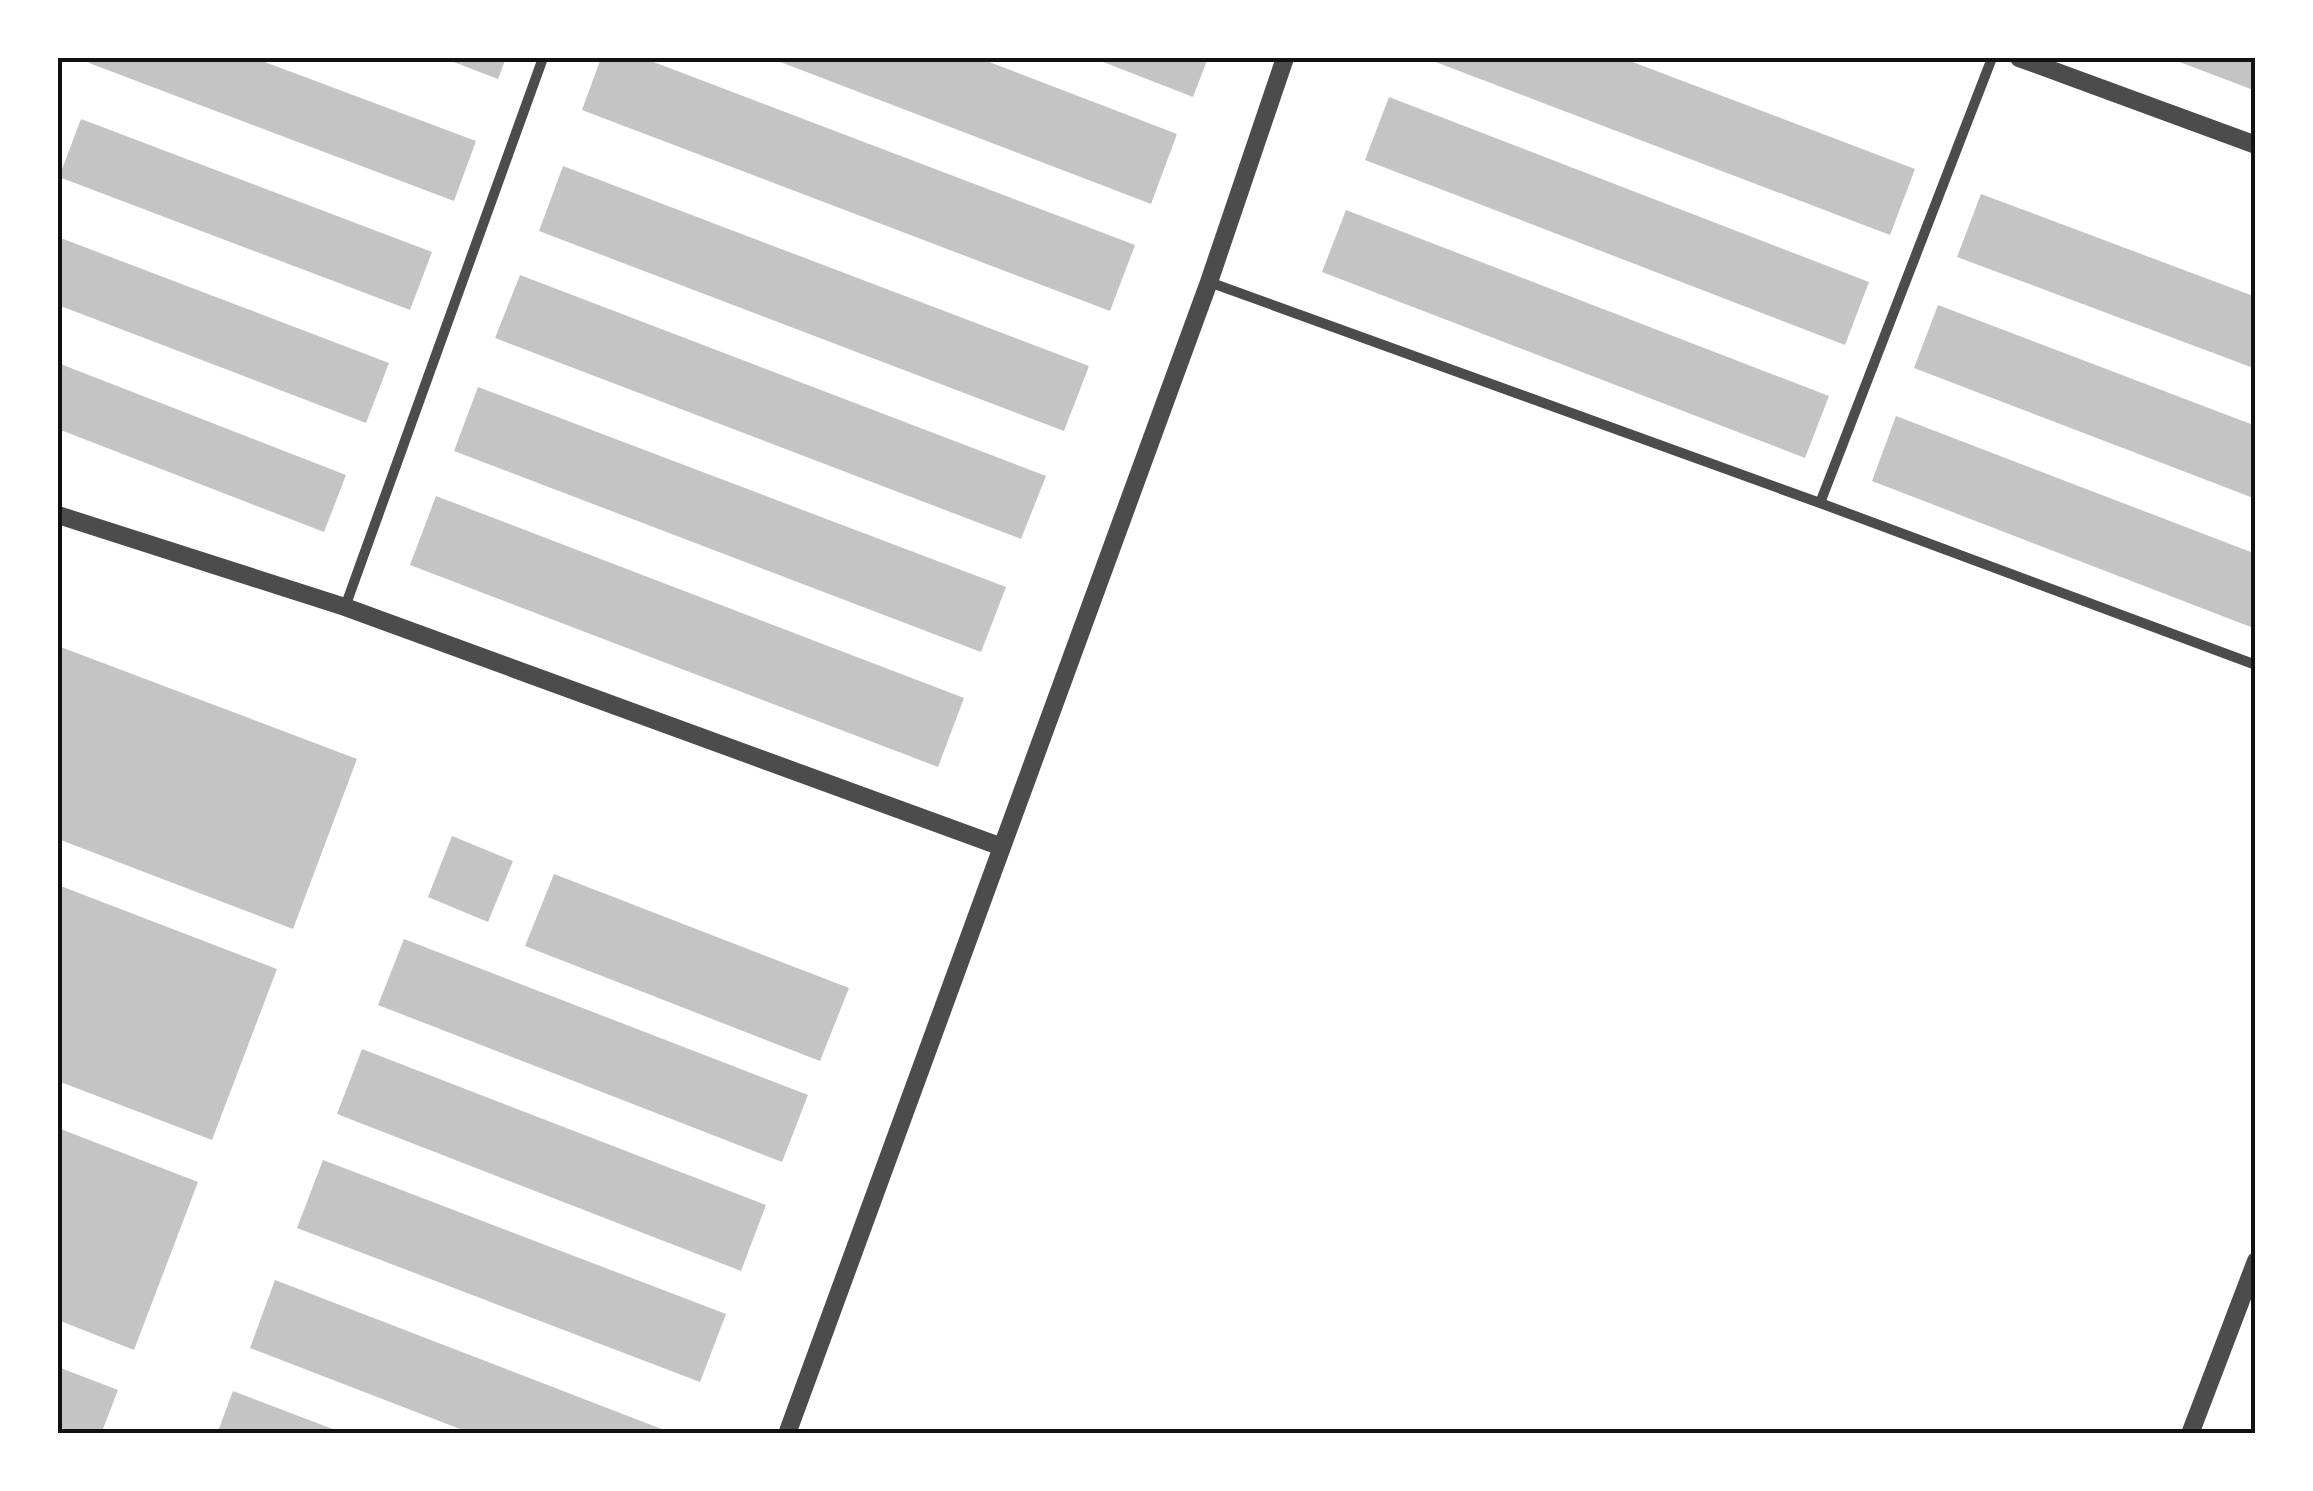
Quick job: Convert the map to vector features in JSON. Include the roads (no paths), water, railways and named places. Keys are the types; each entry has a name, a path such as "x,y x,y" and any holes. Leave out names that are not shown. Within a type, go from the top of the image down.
{"street":[{"path":"346,606 543,58"},
{"path":"787,1434 1209,282 1286,58"},
{"path":"1820,503 1992,58"},
{"path":"2018,58 2256,145"},
{"path":"1209,282 2256,664"},
{"path":"58,515 346,606 1002,848"},
{"path":"2190,1434 2256,1260"}]}
